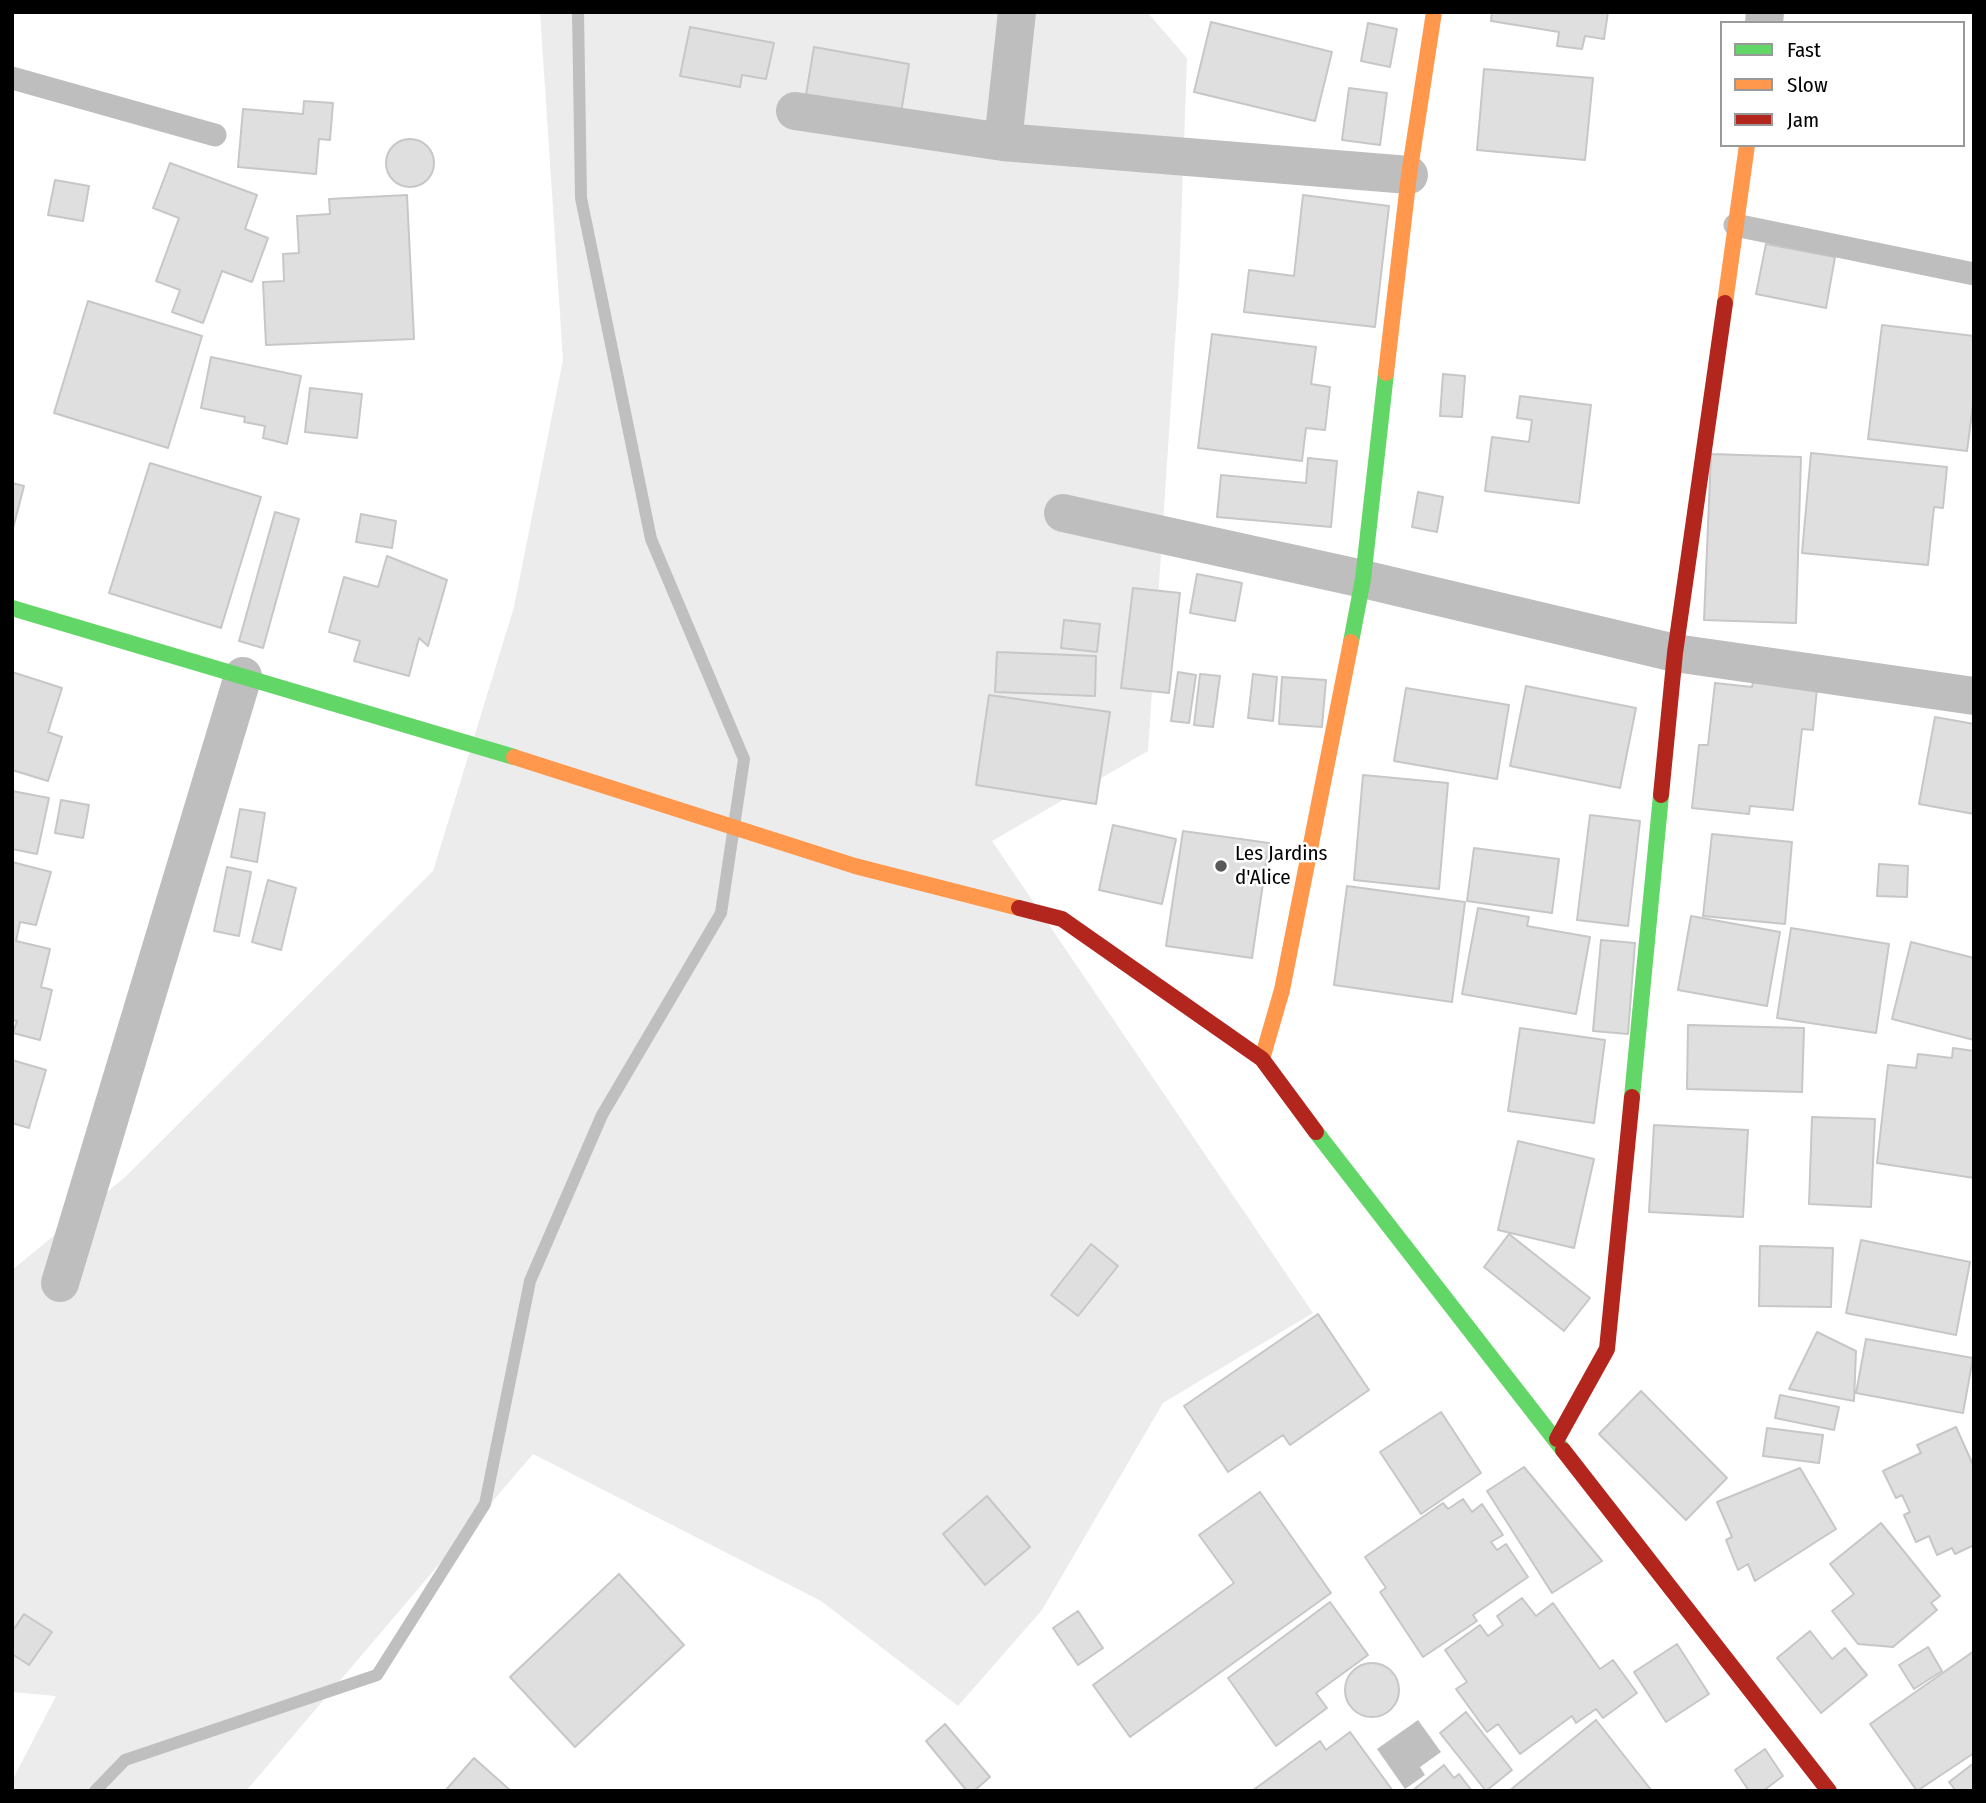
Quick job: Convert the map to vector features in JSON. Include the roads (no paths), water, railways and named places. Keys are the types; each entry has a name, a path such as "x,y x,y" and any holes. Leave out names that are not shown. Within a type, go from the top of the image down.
{"street":[{"path":"1003,142 1017,12"},
{"path":"1262,1059 1282,990 1363,579 1409,175 1434,12"},
{"path":"794,110 1003,142 1409,175"},
{"path":"1557,1439 1607,1349 1675,653 1746,147"},
{"path":"1063,513 1363,579 1675,653 1974,696"},
{"path":"12,608 562,771 855,866 1062,919 1262,1059 1343,1168 1829,1791"},
{"path":"60,1283 243,677"}],"lane":[{"path":"12,78 215,135"},
{"path":"1735,225 1974,274"}],"waterway":[{"path":"95,1791 125,1760 377,1675 485,1504 530,1281 602,1115 721,913 744,759 651,539 581,198 578,12"}],"place":[{"name":"Les Jardins d'Alice","path":"1221,866"}]}
